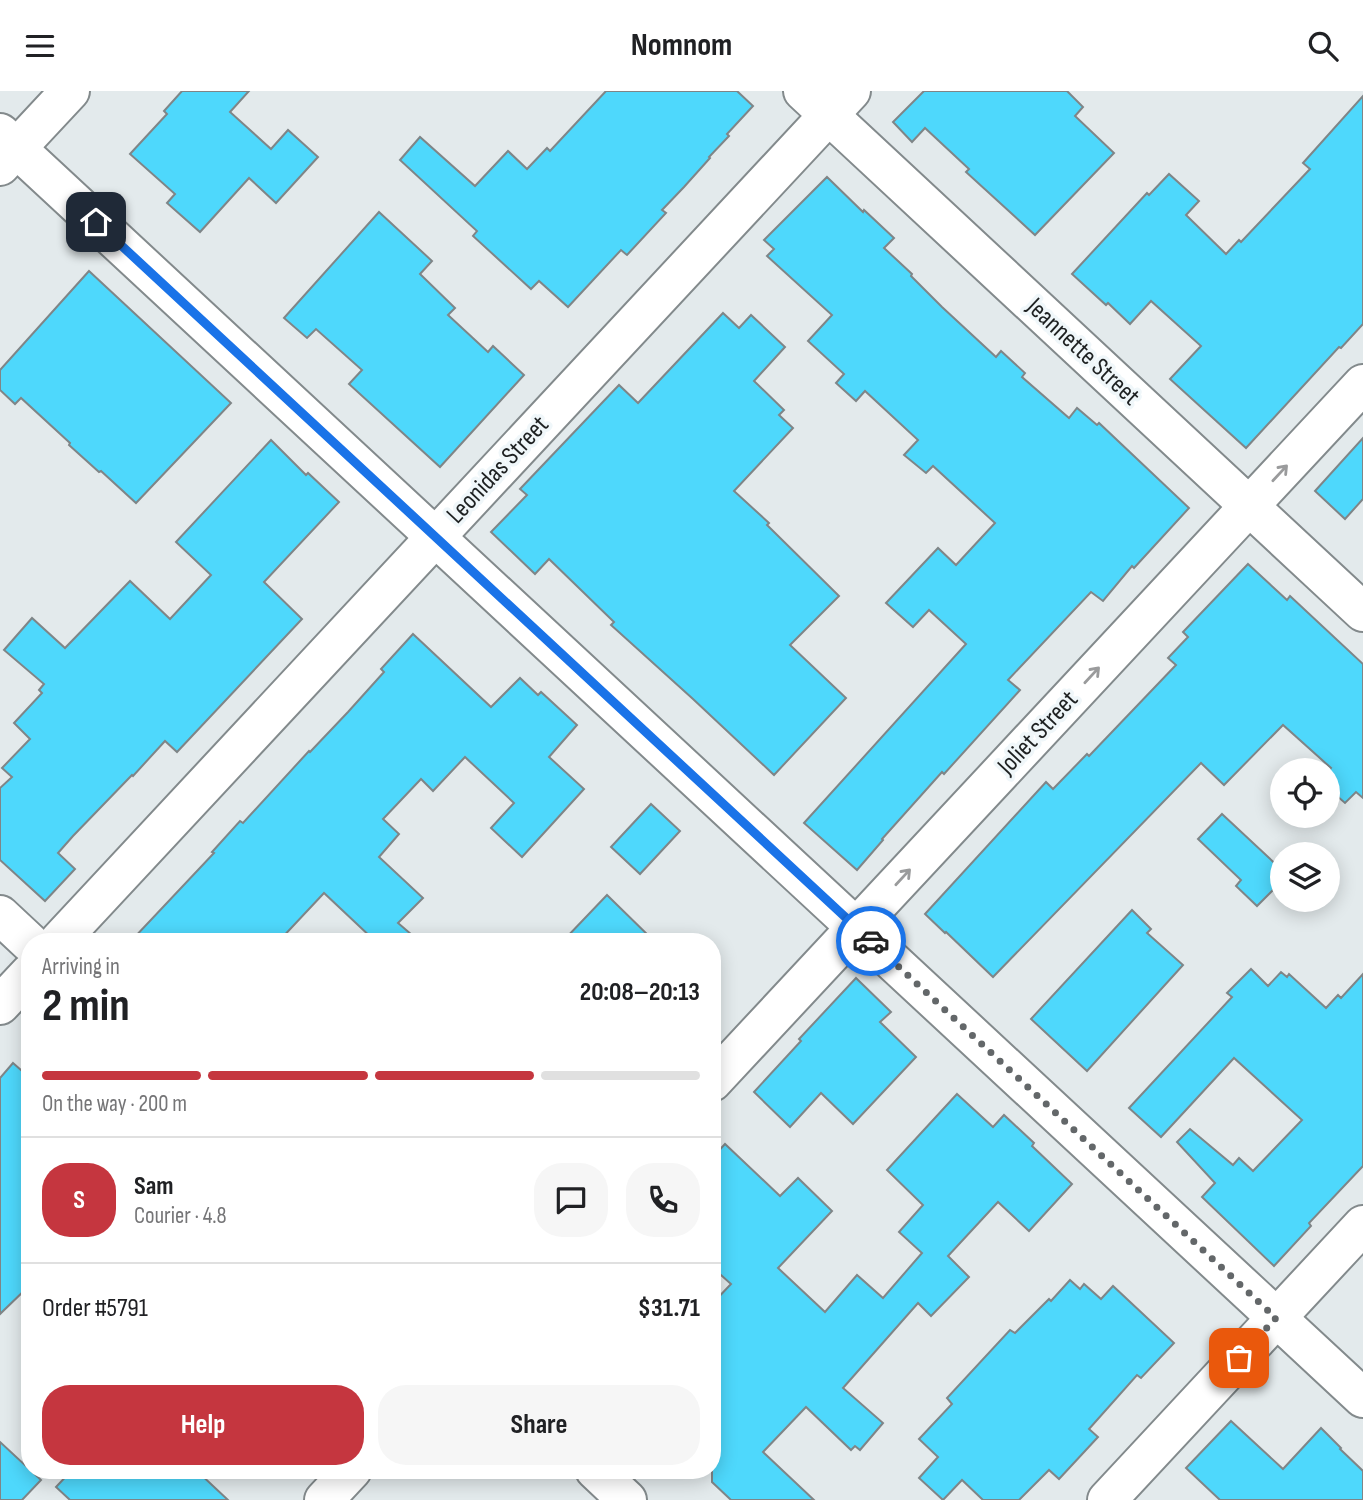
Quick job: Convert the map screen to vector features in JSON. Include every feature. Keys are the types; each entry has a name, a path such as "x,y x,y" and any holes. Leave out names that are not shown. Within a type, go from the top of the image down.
{"street":[{"path":"69,91 5,149 436,537 1363,1398"},
{"name":"Jeannette Street","path":"828,99 1249,506 1363,612"},
{"name":"Leonidas Street","path":"67,933 436,537 828,99"},
{"name":"Joliet Street","path":"721,1072 1363,384"},
{"path":"0,915 21,935"},
{"path":"0,1005 21,983"},
{"path":"1107,1500 1363,1225"},
{"path":"324,1500 344,1479"},
{"path":"605,1479 627,1500"}],"building":[{"path":"182,91 249,91 230,112 271,149 288,130 318,157 276,203 249,178 200,232 167,203 175,194 130,154 167,114 164,111"},
{"path":"606,91 737,91 753,106 662,210 666,213 627,255 621,250 568,307 539,281 531,289 473,236 477,231 400,160 420,137 475,186 508,151 527,169 547,148 550,151"},
{"path":"924,91 1067,91 1083,107 1075,116 1114,153 1035,235 966,172 969,169 925,128 912,142 893,122"},
{"path":"1363,96 1363,324 1246,448 1170,379 1201,346 1151,301 1130,324 1072,274 1147,193 1149,195 1169,174 1199,201 1186,215 1226,254 1239,240 1241,242 1310,169 1303,163"},
{"path":"827,177 894,238 884,248 996,357 1001,351 1025,373 1022,377 1069,418 1077,408 1097,425 1099,423 1189,508 1134,568 1132,566 1103,601 1091,592 1008,680 1020,690 944,774 942,772 857,870 804,823 966,644 929,610 913,627 886,603 938,548 956,565 995,523 933,466 926,473 904,455 918,440 865,391 856,401 836,383 844,374 808,341 832,315 767,256 774,249 764,240"},
{"path":"379,212 432,261 420,274 455,308 448,315 488,352 493,346 524,375 440,467 349,384 362,370 316,329 307,338 284,318"},
{"path":"89,271 231,403 136,503 69,445 70,443 21,398 15,404 0,390 0,370"},
{"path":"723,313 739,328 751,315 785,347 754,381 784,410 779,415 793,428 734,491 769,523 767,525 839,596 790,645 846,698 774,775 611,625 614,622 549,559 535,574 491,532 527,495 520,489 619,385 638,403"},
{"path":"1363,438 1363,499 1345,519 1315,491"},
{"path":"271,440 306,475 308,473 339,502 264,582 302,619 177,752 165,741 73,836 58,853 75,869 45,901 0,860 0,788 12,777 2,768 30,739 14,723 42,693 39,690 44,684 4,650 32,618 65,648 130,581 170,619 211,575 176,542"},
{"path":"1248,564 1287,600 1290,596 1363,664 1363,798 1356,792 1345,803 1340,799 1340,758 1320,758 1283,725 1224,785 1201,763 993,977 925,914 1046,782 1053,789 1087,754 1089,756 1176,665 1168,658 1188,637 1183,632"},
{"path":"413,634 491,707 520,678 538,695 541,692 577,725 549,757 584,789 522,857 491,828 514,803 465,757 433,791 421,779 383,819 399,834 379,857 423,898 398,923 410,933 366,933 324,893 286,933 139,933 214,853 212,852 240,821 243,823 348,712 384,672 381,669"},
{"path":"651,804 680,831 640,874 611,847"},
{"path":"1222,814 1270,859 1270,893 1257,906 1236,886 1241,880 1198,839"},
{"path":"607,895 646,933 571,933"},
{"path":"1132,910 1151,929 1147,933 1183,965 1087,1071 1031,1019"},
{"path":"1251,969 1268,986 1281,972 1287,977 1289,974 1326,1008 1338,995 1341,998 1363,974 1363,1166 1309,1223 1311,1226 1274,1266 1202,1197 1215,1183 1177,1142 1190,1129 1233,1165 1239,1158 1253,1171 1302,1120 1234,1058 1161,1137 1129,1108 1232,997 1227,993"},
{"path":"856,978 891,1012 880,1022 916,1057 853,1124 821,1093 790,1127 754,1092"},
{"path":"13,1063 21,1070 21,1294 0,1314 0,1078"},
{"path":"957,1094 993,1127 1004,1115 1072,1184 1029,1231 998,1202 948,1256 969,1277 931,1316 918,1303 843,1388 883,1423 860,1450 855,1446 851,1450 806,1407 763,1452 814,1500 731,1500 712,1482 712,1479 721,1479 721,1295 731,1284 721,1275 721,1148 725,1144 780,1196 798,1178 832,1211 778,1268 825,1312 857,1275 883,1298 922,1253 899,1232 923,1205 887,1170"},
{"path":"1070,1280 1080,1289 1084,1284 1101,1299 1113,1286 1174,1343 1141,1378 1137,1375 1089,1429 1098,1437 1059,1479 1049,1470 1019,1500 983,1500 962,1480 943,1500 919,1478 938,1457 919,1439 952,1404 947,1398 1010,1330 1015,1333"},
{"path":"1231,1421 1283,1469 1321,1428 1363,1471 1363,1500 1220,1500 1186,1468"},
{"path":"0,1442 21,1461 21,1479 41,1480 22,1500 0,1500"},
{"path":"64,1479 206,1479 228,1500 70,1500 56,1487"}],"way so far":[{"path":"871,941 1276,1318 1239,1358"}],"route":[{"path":"96,222 871,941"}]}
